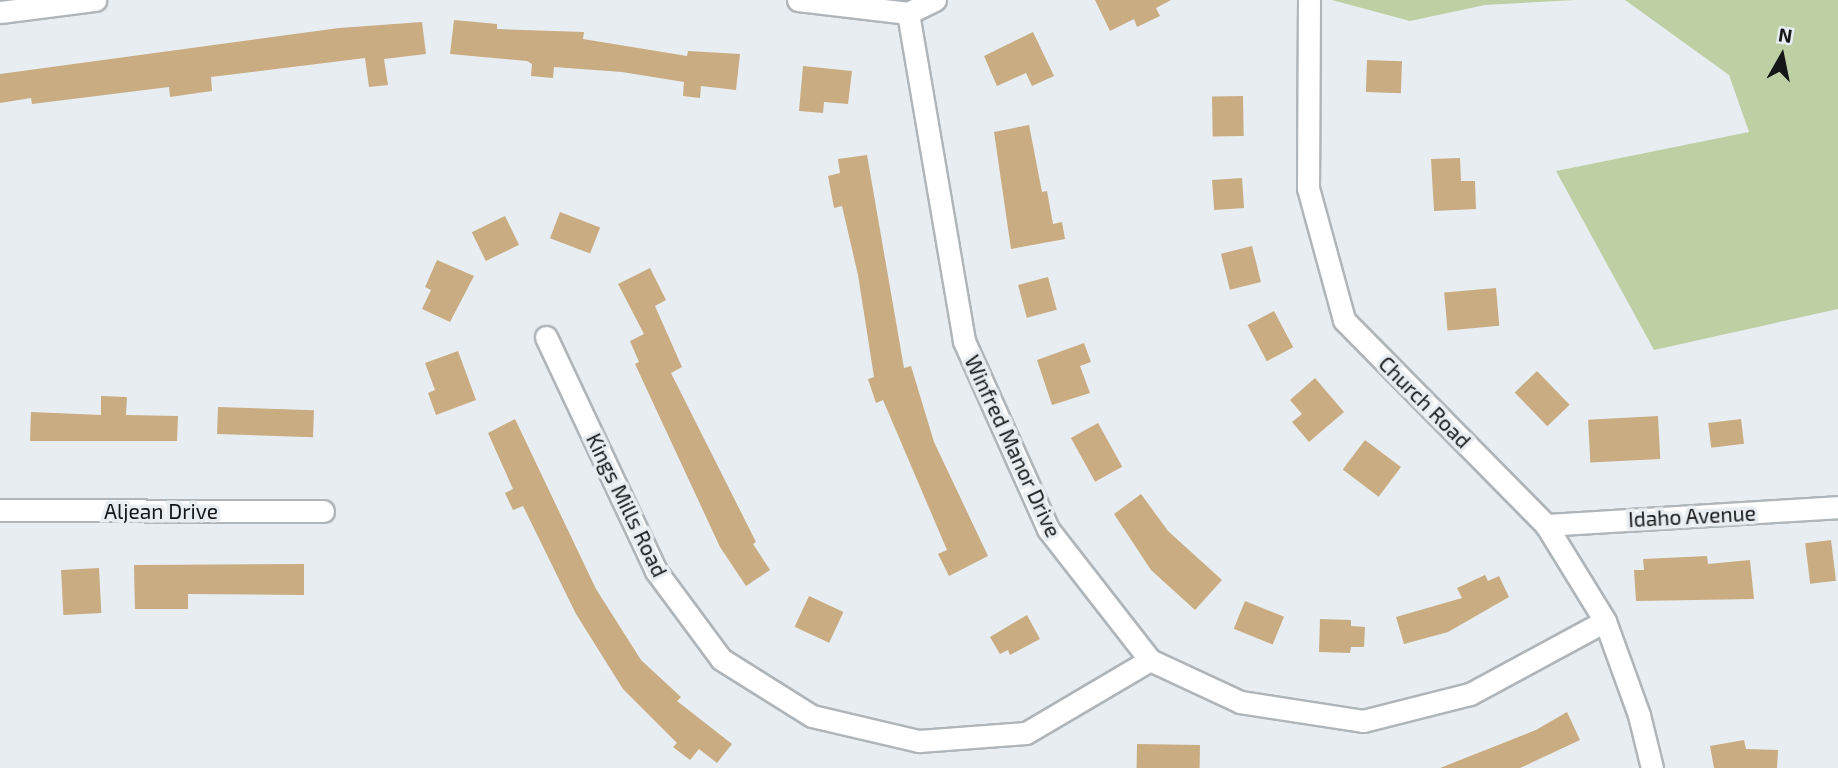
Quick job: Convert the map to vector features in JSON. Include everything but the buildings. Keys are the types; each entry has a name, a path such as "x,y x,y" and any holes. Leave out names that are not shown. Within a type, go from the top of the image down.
{"street":[{"path":"0,12 95,0"},
{"path":"798,0 908,13 935,0"},
{"name":"Church Road","path":"1309,0 1308,188 1344,320 1546,525 1605,621 1639,715 1652,768"},
{"name":"Winfred Manor Drive","path":"908,13 964,341 1048,529 1150,660 1240,702 1363,721 1470,694 1605,621"},
{"name":"Kings Mills Road","path":"546,337 656,571 721,659 812,716 919,741 1026,733 1150,660"},
{"name":"Idaho Avenue","path":"1546,525 1838,508"},
{"name":"Aljean Drive","path":"0,510 323,511"}],"green space":[{"path":"1332,0 1576,0 1485,5 1410,21"},
{"path":"1625,0 1838,0 1838,309 1654,350 1556,171 1749,132 1729,75"}]}
